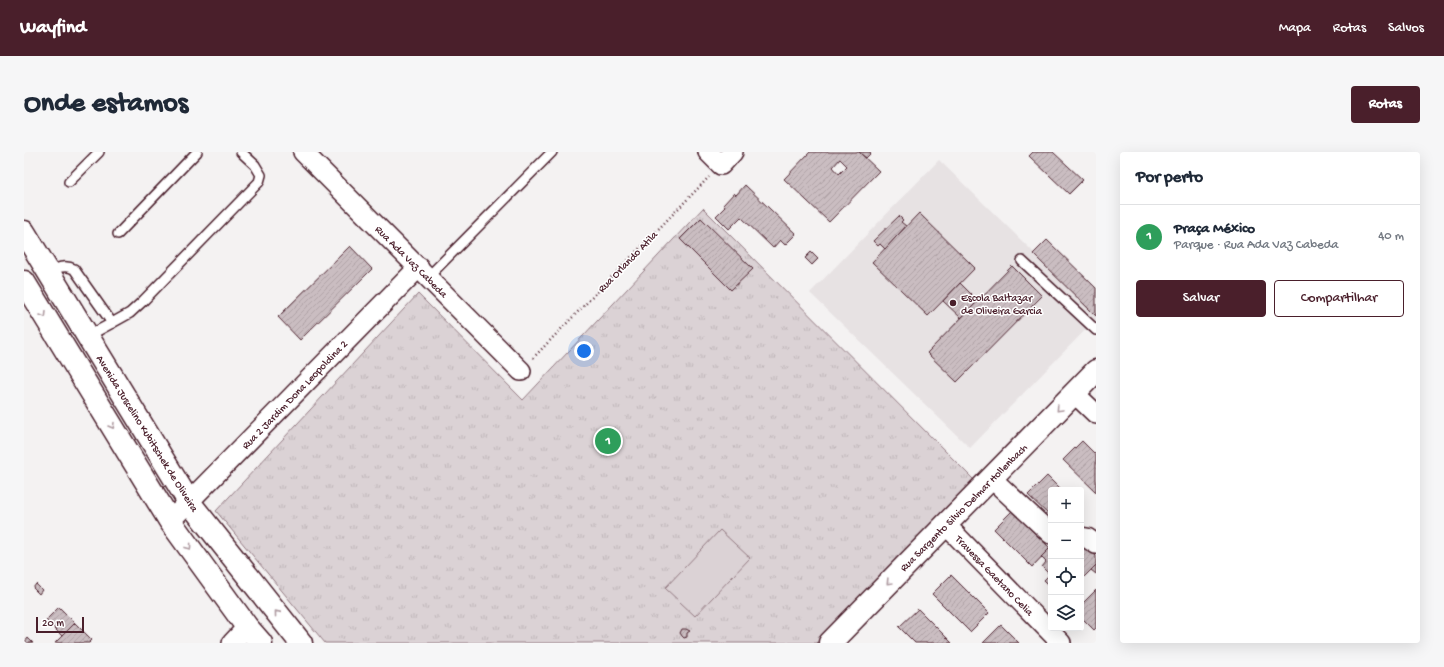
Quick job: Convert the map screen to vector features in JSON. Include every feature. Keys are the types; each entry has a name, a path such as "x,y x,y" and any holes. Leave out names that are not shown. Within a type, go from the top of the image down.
{"main road":[{"name":"Avenida Juscelino Kubitschek de Oliveira","path":"24,232 189,502 301,643"},
{"path":"24,282 170,521 254,635"},
{"name":"Rua Sargento Silvio Delmar Hollenbach","path":"830,643 945,524 1096,372"}],"street":[{"name":"Rua Ada Vaz Cabeda","path":"303,152 521,371"},
{"name":"Rua 2 Jardim Dona Leopoldina 2","path":"170,521 424,272"},
{"path":"1074,393 1096,414"},
{"path":"991,478 1048,531"},
{"name":"Travessa Gaetano Celia","path":"945,524 1061,643"},
{"path":"1084,538 1096,544"},
{"path":"232,643 254,635"}],"lane":[{"path":"69,182 99,152"},
{"path":"118,234 197,152"},
{"path":"88,336 130,313 259,182 261,175 255,165 241,152"},
{"path":"424,272 552,152"},
{"path":"1022,261 1096,330"},
{"path":"49,272 57,268 68,266 74,269 112,323"}],"path":[{"name":"Rua Orlando Atila","path":"521,371 720,156"}],"shaded area":[{"name":"Escola Baltazar de Oliveira Garcia","path":"939,160 1096,313 1096,319 970,448 810,293"}],"green space":[{"path":"703,208 976,482 817,643 325,643 216,511 418,294 523,400"},
{"path":"720,530 750,558 695,616 665,588"}],"building":[{"path":"810,152 859,152 879,171 829,222 784,179","holes":["840,159 847,166 839,174 833,167"]},
{"path":"859,152 870,152 871,153 866,158"},
{"path":"1033,152 1053,152 1083,180 1069,194 1029,156"},
{"path":"745,185 796,234 785,245 780,240 773,248 741,217 729,229 716,216 725,207 723,205 734,193 736,195"},
{"path":"919,213 975,268 928,316 872,262"},
{"path":"899,216 903,220 901,222 906,226 885,249 880,244 878,246 873,241"},
{"path":"701,218 753,269 731,290 680,239"},
{"path":"1047,240 1096,288 1096,316 1033,254"},
{"path":"350,246 372,269 300,340 278,317"},
{"path":"811,252 818,259 812,265 805,258"},
{"path":"1012,266 1042,296 957,382 927,353"},
{"path":"960,283 978,301 961,318 943,301"},
{"path":"1082,441 1096,455 1096,492 1063,460"},
{"path":"1047,476 1058,487 1048,487 1048,514 1028,495"},
{"path":"1012,511 1048,546 1048,550 1032,567 994,529"},
{"path":"1084,545 1096,556 1096,565 1084,577"},
{"path":"1048,550 1048,573 1042,567 1046,562 1041,557"},
{"path":"1096,565 1096,574 1091,570"},
{"path":"951,575 989,613 970,632 932,594"},
{"path":"1048,576 1048,584 1044,580"},
{"path":"36,584 42,590 39,594 33,588"},
{"path":"1096,590 1096,628 1094,630 1084,620 1084,602"},
{"path":"59,607 75,623 62,636 46,620"},
{"path":"918,609 952,643 915,643 899,627"},
{"path":"75,623 92,640 89,643 55,643"},
{"path":"1001,625 1019,643 983,643"},
{"path":"682,629 690,631 687,633 687,637 684,638 680,633"},
{"path":"28,638 33,643 24,643"}],"place":[{"name":"Escola Baltazar de Oliveira Garcia","path":"953,303"},
{"name":"Praça México","path":"608,441"}]}
